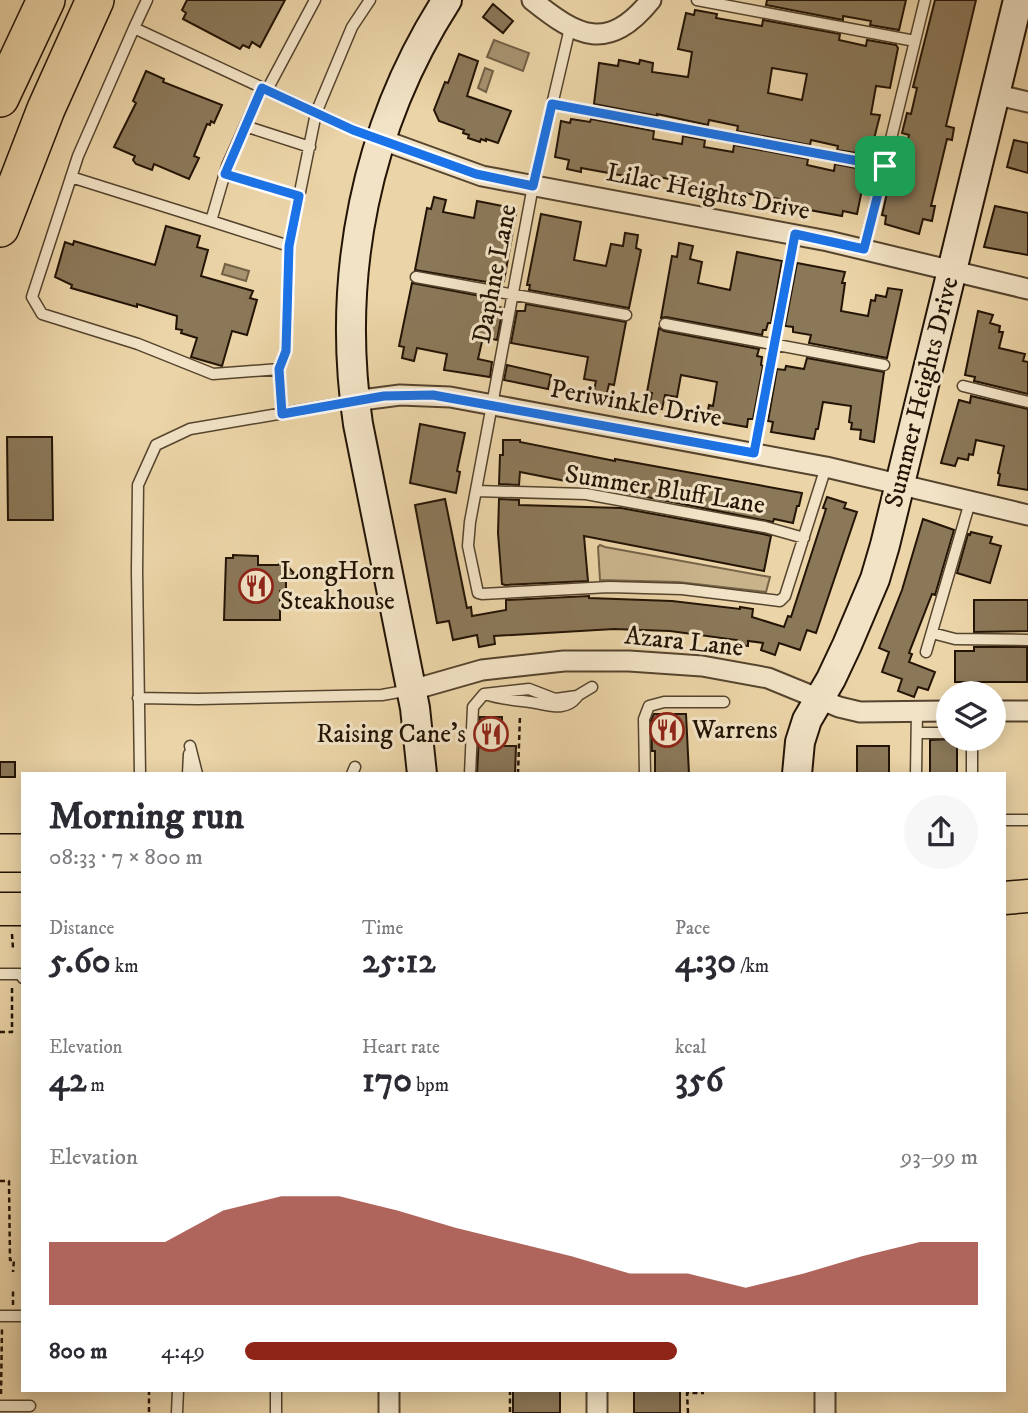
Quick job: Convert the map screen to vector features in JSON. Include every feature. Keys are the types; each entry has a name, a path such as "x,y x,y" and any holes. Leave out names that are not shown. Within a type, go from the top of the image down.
{"highway":[{"path":"0,98 46,0"},
{"path":"0,228 46,108 95,0"},
{"path":"0,853 21,853"}],"main road":[{"path":"0,870 21,870"},
{"path":"1006,880 1028,880"},
{"path":"1006,898 1028,896"},
{"path":"1006,912 1028,912"}],"street":[{"path":"422,772 412,690 354,401 350,348 353,272 364,198 380,139 416,53 447,0"},
{"path":"533,0 570,28 592,34 610,32 634,19 651,0"},
{"name":"Summer Heights Drive","path":"797,772 800,742 807,720 848,645 875,579 1018,0"},
{"path":"994,94 1028,102"},
{"name":"Lilac Heights Drive","path":"380,139 476,174 795,234 1028,289"},
{"name":"Periwinkle Drive","path":"354,401 416,394 450,397 826,467 1028,515"},
{"name":"Azara Lane","path":"412,690 482,670 554,662 629,661 702,666 750,674 783,683 819,700 860,712 936,711"},
{"path":"1006,711 1028,711"},
{"path":"389,1392 389,1413"},
{"path":"597,1392 597,1413"},
{"path":"825,1392 825,1413"}],"lane":[{"path":"147,0 71,177 32,297 42,314 138,344 213,374 279,369"},
{"path":"211,221 225,174 245,125 315,0"},
{"path":"282,414 279,369 286,351 289,246 316,113 352,27 370,0"},
{"path":"697,0 915,41"},
{"path":"864,249 925,0"},
{"path":"134,28 353,130 380,139"},
{"name":"Daphne Lane","path":"570,28 533,186 468,538 477,591 480,594 609,587 681,589 777,601 783,599 804,538"},
{"path":"552,104 885,166"},
{"path":"245,125 310,147"},
{"path":"225,174 299,196"},
{"path":"71,177 289,246"},
{"path":"754,453 795,234"},
{"path":"415,277 626,315"},
{"path":"665,324 884,365"},
{"path":"963,386 1028,402"},
{"path":"140,772 138,485 156,445 190,429 354,401"},
{"path":"804,538 826,467"},
{"name":"Summer Bluff Lane","path":"476,491 586,494 765,527 804,538"},
{"path":"926,652 970,502"},
{"path":"932,633 955,639 1028,640"},
{"path":"470,772 473,707 484,694 528,689 555,699 577,696 592,687"},
{"path":"138,698 382,695 412,690"},
{"path":"645,772 644,719 649,706 664,702 724,702"},
{"path":"916,772 917,711"},
{"path":"917,733 936,733"},
{"path":"188,772 190,746 196,772"},
{"path":"972,751 972,772"},
{"path":"1006,820 1028,820"},
{"path":"0,974 21,975"},
{"path":"1,1318 21,1316"},
{"path":"177,1413 178,1392"},
{"path":"276,1392 276,1413"},
{"path":"1,1401 30,1406"}],"path":[{"path":"518,772 519,715 529,715"},
{"path":"12,916 13,949"},
{"path":"0,1032 12,1032 12,986"},
{"path":"0,1181 9,1181 10,1260 14,1260 13,1272"},
{"path":"13,1291 13,1307"},
{"path":"1,1318 1,1401"},
{"path":"149,1392 149,1413"},
{"path":"510,1392 510,1413"},
{"path":"688,1413 687,1393 704,1393"}],"shaded area":[{"path":"494,40 529,53 523,71 487,57"},
{"path":"485,68 493,71 486,92 478,88"},
{"path":"225,264 249,271 246,281 222,274"},
{"path":"600,545 770,577 766,592 678,582 600,580"}],"building":[{"path":"187,0 285,0 260,47 252,42 249,48 243,45 240,49 183,19 186,13 182,10"},
{"path":"767,0 906,0 899,30 870,25 871,21 843,16 843,20 766,5"},
{"path":"935,0 976,0 946,126 954,128 952,140 947,139 931,206 935,206 932,221 923,219 919,234 885,224 886,216 882,215 887,193 894,195 909,135 902,133 907,113 911,114 917,88 913,87"},
{"path":"493,4 513,21 503,33 483,17"},
{"path":"695,10 717,14 716,18 762,26 763,20 840,34 839,40 866,46 867,40 896,45 898,48 890,88 876,86 871,114 880,115 870,155 837,150 838,146 811,140 810,145 737,131 738,126 709,120 708,125 594,104 599,63 618,66 619,60 639,64 640,60 653,63 652,72 688,77 692,52 678,49 686,13 694,15","holes":["772,68 807,74 802,100 768,93"]},
{"path":"459,54 478,61 467,96 511,111 498,143 468,138 469,135 463,133 464,130 439,121 434,110"},
{"path":"146,71 164,79 163,82 222,105 214,123 211,121 210,125 207,124 194,156 199,158 189,179 154,164 152,170 136,164 133,160 135,156 114,147 136,103 133,101"},
{"path":"571,119 590,122 591,119 654,131 653,139 682,144 683,136 705,140 704,147 733,152 734,145 808,159 807,165 834,171 835,164 866,170 857,214 843,211 842,216 793,207 792,211 779,208 780,199 743,193 742,198 693,189 692,192 679,190 680,181 632,172 631,177 581,168 581,172 567,169 569,160 555,157 561,121 570,123"},
{"path":"1014,140 1028,143 1028,173 1007,167"},
{"path":"434,197 446,200 443,212 474,218 477,201 517,209 504,281 500,280 499,284 415,270 427,208 431,209"},
{"path":"995,206 1028,213 1028,255 984,247"},
{"path":"541,214 581,222 574,260 606,266 611,244 623,246 625,233 638,235 636,248 641,250 629,308 529,290 530,285 527,285"},
{"path":"166,226 200,236 197,247 208,250 201,276 253,291 250,298 257,300 247,335 232,331 222,366 191,357 197,338 176,329 177,316 71,288 72,285 55,277 65,242 73,245 74,241 155,265"},
{"path":"679,243 693,246 690,259 702,262 698,283 730,290 737,252 782,261 771,323 768,323 762,335 661,318 672,256 677,257"},
{"path":"797,263 845,272 841,311 868,316 871,300 875,301 876,295 886,297 888,288 902,290 887,358 809,343 811,335 793,332 793,327 785,326"},
{"path":"412,283 496,299 495,306 503,308 497,340 483,337 478,359 492,362 490,377 444,370 447,354 417,348 414,361 402,358 404,347 399,346"},
{"path":"526,304 626,322 614,385 609,384 606,397 593,395 596,381 584,379 588,357 511,343 517,311 525,311"},
{"path":"978,311 993,315 990,323 1000,326 999,332 1003,332 999,348 1025,354 1023,361 1028,362 1028,394 974,381 975,377 965,375"},
{"path":"659,328 759,349 757,356 762,357 763,366 753,419 748,419 747,427 706,420 709,405 713,406 717,382 681,375 677,397 665,395 662,409 649,406 652,393 647,392"},
{"path":"807,358 884,372 874,442 860,439 861,430 851,429 851,406 823,402 814,439 771,432 773,422 768,421 777,369 785,370 786,366 804,369"},
{"path":"507,365 551,375 548,389 504,380"},
{"path":"971,396 1028,409 1028,490 998,485 1004,446 976,440 973,455 969,454 968,460 958,458 955,466 941,463 959,400 970,403"},
{"path":"420,424 465,433 457,471 460,472 456,493 410,483"},
{"path":"7,437 52,437 53,520 8,520"},
{"path":"503,440 520,440 615,461 802,493 793,523 774,519 773,522 520,472 519,485 499,484"},
{"path":"827,497 846,503 844,508 857,512 816,633 807,630 800,650 779,643 775,655 761,650 763,643 748,641 748,646 737,645 737,640 670,631 614,629 494,636 495,644 479,647 477,635 453,640 449,621 437,623 415,505 445,499 467,608 471,607 472,616 506,610 506,600 589,596 753,609 752,617 784,627 788,616 791,617 826,509 823,508"},
{"path":"499,499 519,500 519,505 621,508 771,536 764,571 584,536 588,581 505,585 502,584 498,533"},
{"path":"923,519 954,530 935,595 932,594 909,653 912,654 909,662 935,672 928,690 918,687 914,697 898,691 902,679 882,672 889,652 879,648 902,590"},
{"path":"971,532 992,537 990,543 1001,546 990,583 957,573 968,534"},
{"name":"LongHorn Steakhouse","path":"233,555 258,556 258,565 278,565 282,561 294,573 286,581 286,591 280,591 280,620 224,620 226,558 233,558"},
{"path":"974,600 1028,600 1028,631 974,632"},
{"path":"974,647 1027,647 1027,682 955,681 955,651 974,651"},
{"name":"Warrens","path":"654,714 686,714 689,772 655,772 651,720"},
{"name":"Raising Cane's","path":"480,717 502,717 502,746 516,746 515,772 477,772"},
{"path":"930,740 936,740 936,751 957,751 957,772 930,772"},
{"path":"857,746 889,746 889,772 857,772"},
{"path":"0,762 15,762 15,777 0,777"},
{"path":"513,1392 560,1392 560,1413 513,1413"},
{"path":"634,1392 680,1392 680,1413 634,1413"}],"place":[{"name":"LongHorn Steakhouse","path":"256,586"},
{"name":"Warrens","path":"667,730"},
{"name":"Raising Cane's","path":"491,734"}],"route":[{"path":"262,88 353,130 482,176 533,186 552,104 885,166 864,249 795,234 754,453 433,395 384,396 282,414 279,369 286,351 289,246 299,196 225,174 262,88"}]}
